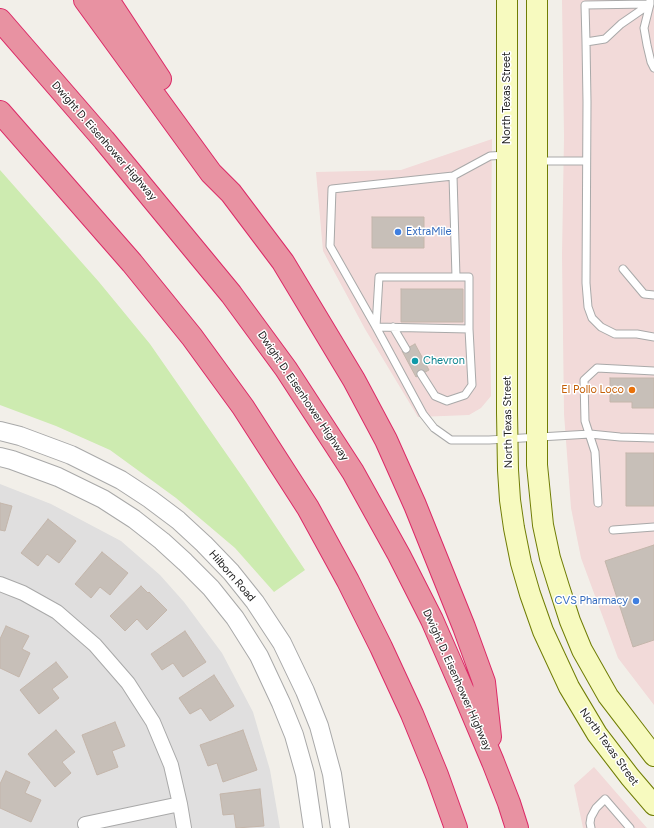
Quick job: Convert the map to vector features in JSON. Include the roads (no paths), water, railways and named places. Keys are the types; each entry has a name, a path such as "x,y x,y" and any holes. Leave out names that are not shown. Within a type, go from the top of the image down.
{"highway":[{"path":"85,0 211,173 231,193 282,262 354,380 386,440 415,505 443,572 484,682 493,762"},
{"path":"108,0 220,169 231,193"},
{"name":"Dwight D. Eisenhower Highway","path":"0,20 171,219 231,294 286,369 353,472 399,555 432,620 493,762 517,828"},
{"path":"0,112 132,263 192,337 243,407 304,502 348,581 381,647 412,714 437,775 456,828"}],"main road":[{"name":"North Texas Street","path":"507,0 507,439 510,500 514,528 521,563 530,594 543,631 569,687 586,718 612,755 654,805"},
{"path":"537,0 537,465 543,524 550,558 570,621 582,650 608,696 654,756"}],"street":[{"name":"Hilborn Road","path":"0,431 20,436 72,455 121,480 178,520 231,572 255,602 282,642 305,691 319,726 332,774 340,828"},
{"path":"0,457 58,477 103,499 134,519 162,541 211,588 235,618 259,656 281,703 294,735 305,774 313,828"},
{"path":"0,584 23,592 57,612 95,645 128,683 153,722 171,765 184,828"},
{"path":"85,824 180,804"}],"lane":[{"path":"586,42 605,39 621,24 651,3"},
{"path":"651,3 585,5 587,109 586,161 588,307 592,318 601,327 615,334 637,334 654,337"},
{"path":"651,3 644,28 653,63"},
{"path":"507,155 490,156 453,176 332,189 330,246 423,414 434,428 450,440 537,438 590,434 654,438"},
{"path":"537,161 586,161"},
{"path":"453,176 456,276"},
{"path":"623,269 644,294 654,295"},
{"path":"376,327 379,277 469,277 469,329 472,385 465,395 447,401 435,396 421,374"},
{"path":"376,327 469,329"},
{"path":"394,327 406,349"},
{"path":"598,503 595,452 585,421 584,380 597,368 654,371"},
{"path":"613,530 654,527"},
{"path":"591,828 591,817 596,808 605,799 630,828"}],"place":[{"name":"ExtraMile","path":"398,232"},
{"name":"Chevron","path":"415,361"},
{"name":"El Pollo Loco","path":"632,390"},
{"name":"CVS Pharmacy","path":"636,601"}]}
